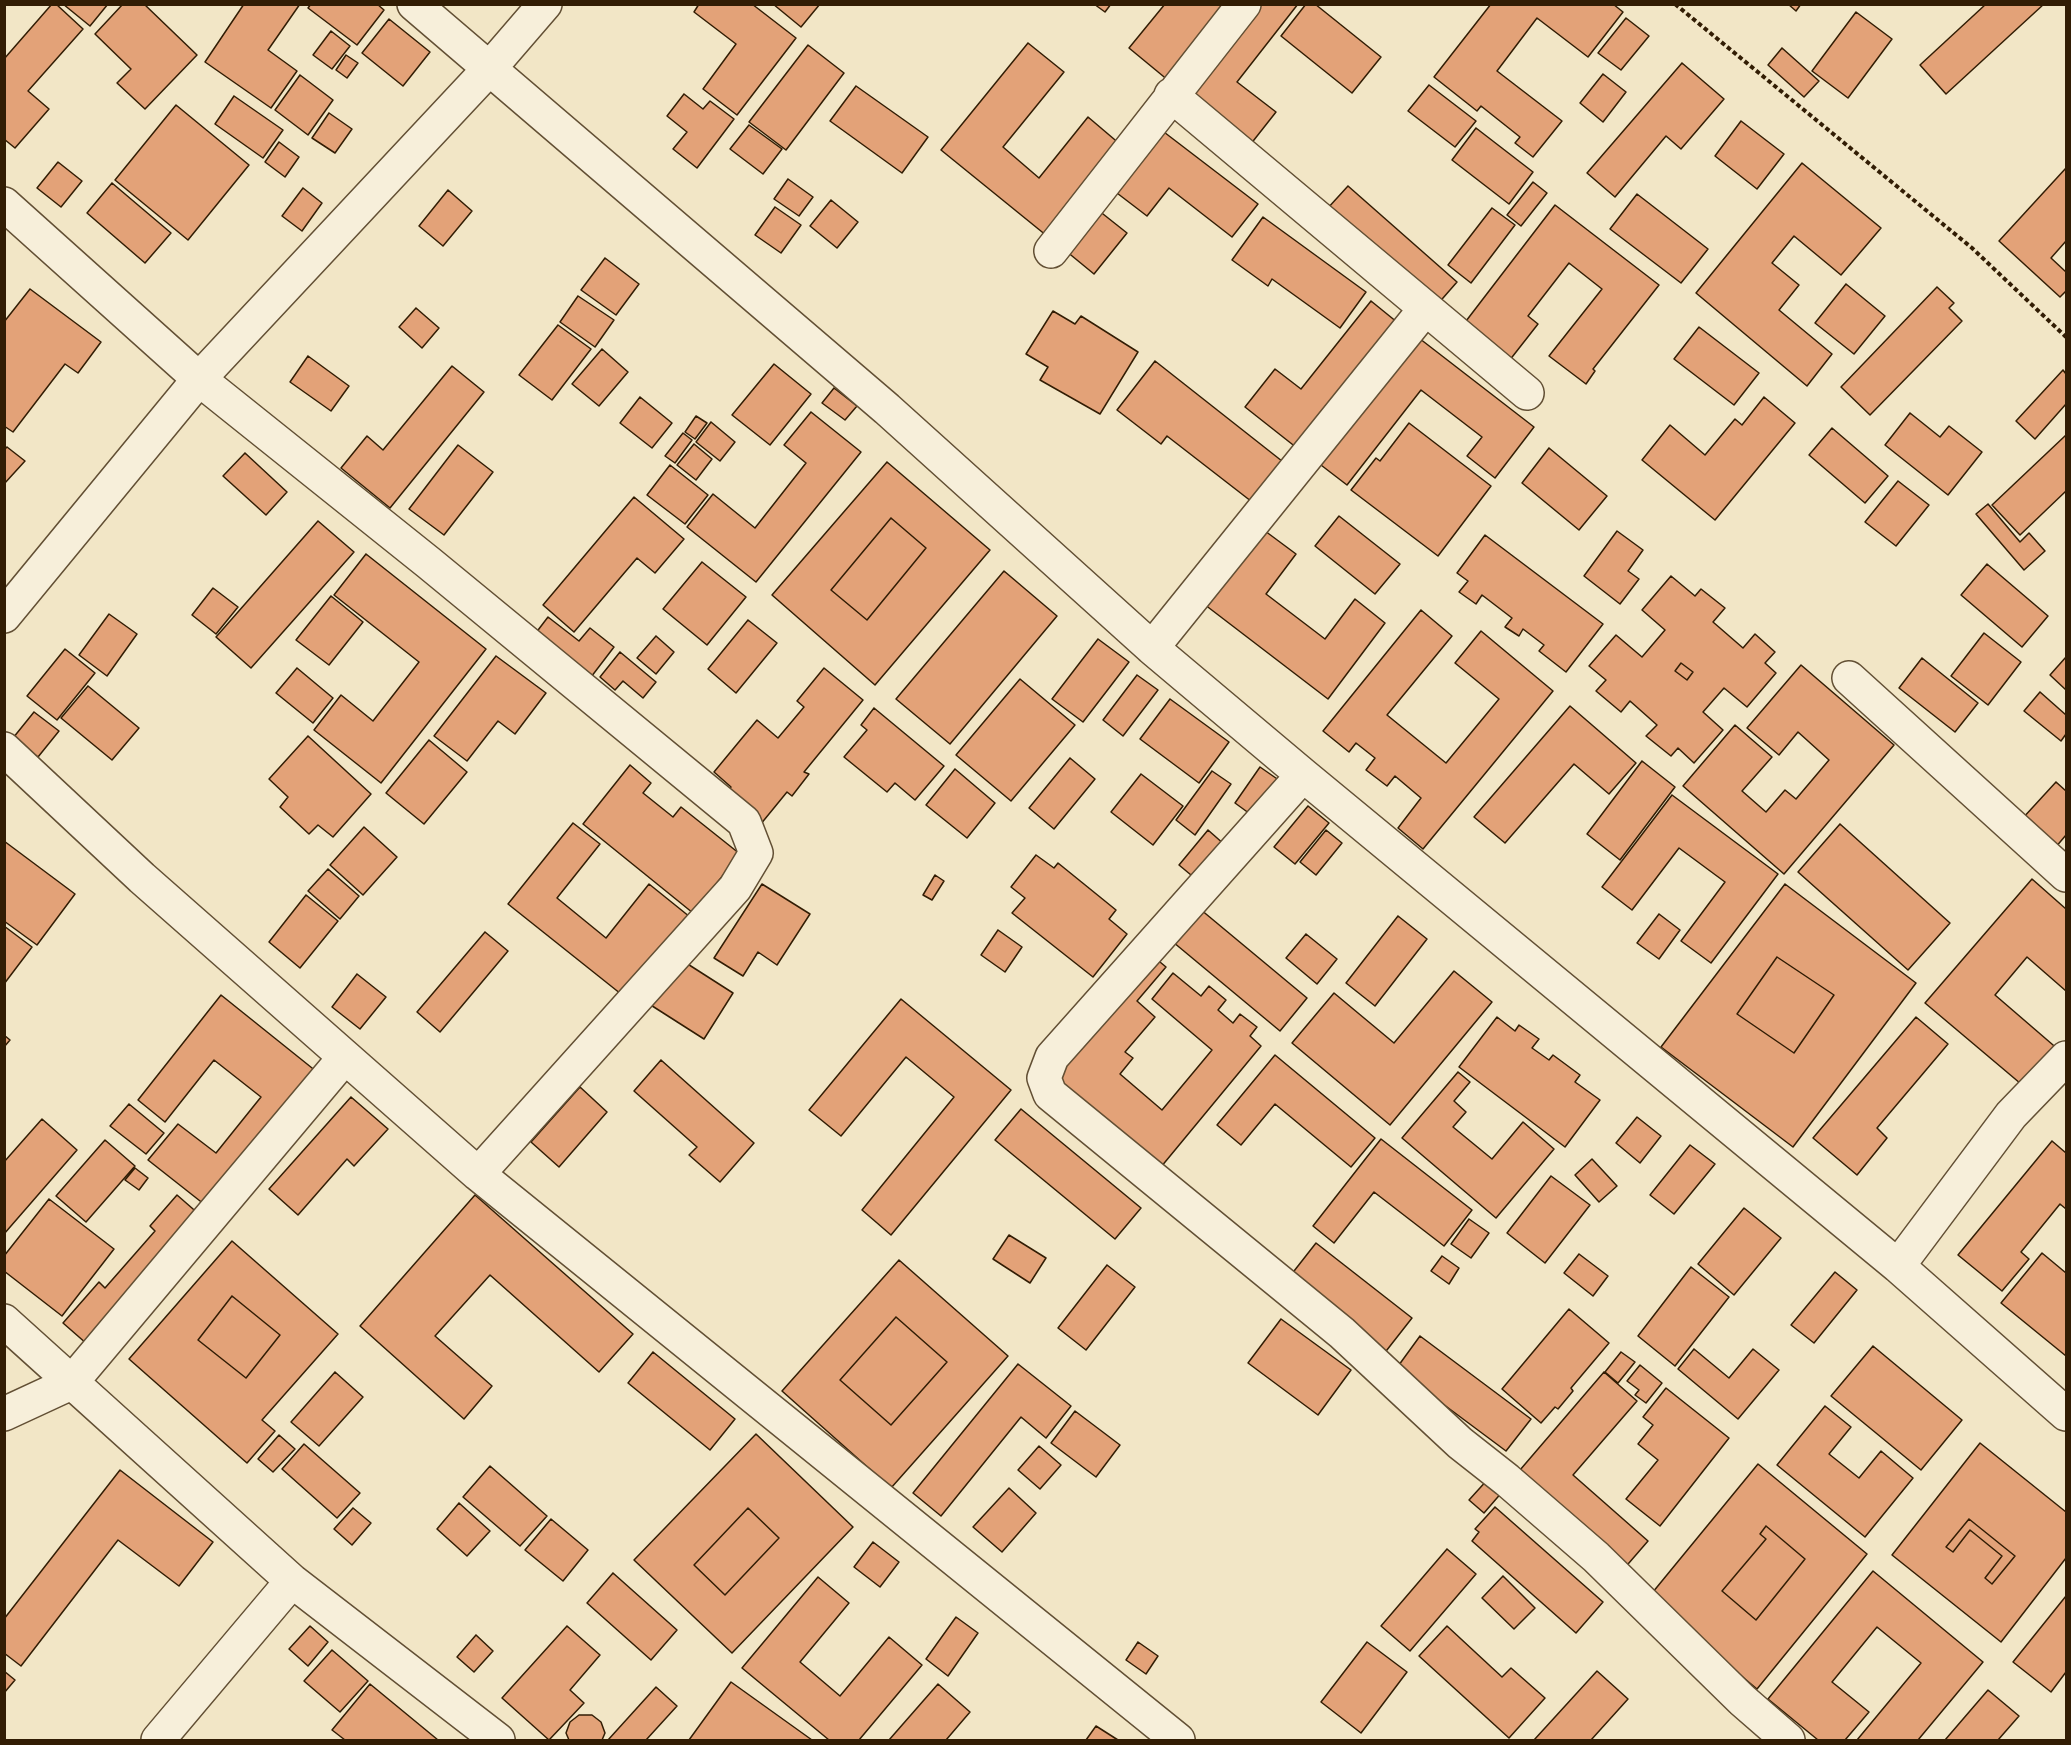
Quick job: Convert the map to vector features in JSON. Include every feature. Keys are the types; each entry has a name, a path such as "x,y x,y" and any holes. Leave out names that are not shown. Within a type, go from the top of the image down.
{"street":[{"path":"414,4 887,409 1152,648 1302,775 1898,1266 2067,1414"},
{"path":"4,616 199,380 489,69 545,4"},
{"path":"1051,251 1244,4"},
{"path":"1171,95 1527,393"},
{"path":"4,204 199,380 429,563 744,822 756,853 735,888 478,1174"},
{"path":"1152,648 1425,309"},
{"path":"1849,678 2067,875"},
{"path":"4,749 142,878 478,1174 1178,1740"},
{"path":"1302,775 1052,1057 1044,1078 1050,1094 1342,1333 1460,1443 1507,1480 1596,1557 1742,1700 1788,1740"},
{"path":"4,1414 71,1383 345,1057"},
{"path":"1898,1266 2011,1115 2067,1058"},
{"path":"4,1321 292,1581 498,1740"},
{"path":"158,1740 292,1581"}],"path":[{"path":"1675,4 1972,248 2067,337"}],"building":[{"path":"52,4 56,4 83,29 28,91 49,109 15,148 4,139 4,59"},
{"path":"63,4 108,4 90,26"},
{"path":"123,4 144,4 197,55 145,109 117,83 131,69 95,34"},
{"path":"244,4 300,4 268,50 297,71 271,108 205,62"},
{"path":"311,4 377,4 384,10 357,45 308,8"},
{"path":"699,4 752,4 796,38 737,115 703,89 736,44 694,12"},
{"path":"773,4 820,4 801,27"},
{"path":"1094,4 1111,4 1105,12"},
{"path":"1165,4 1231,4 1169,81 1129,48"},
{"path":"1260,4 1298,4 1237,82 1276,112 1250,145 1188,97"},
{"path":"1306,4 1315,4 1381,57 1352,93 1281,36"},
{"path":"1491,4 1613,4 1623,12 1588,57 1537,18 1497,71 1562,121 1533,157 1515,143 1520,137 1481,106 1477,111 1434,77"},
{"path":"1788,4 1801,4 1796,11"},
{"path":"1986,4 2044,4 1946,94 1920,65"},
{"path":"1856,12 1892,39 1848,98 1812,71"},
{"path":"1626,18 1649,36 1621,70 1598,53"},
{"path":"389,19 430,52 403,86 362,53"},
{"path":"331,31 350,46 332,69 313,55"},
{"path":"1028,43 1064,72 1003,147 1039,178 1088,117 1121,145 1047,236 941,150"},
{"path":"808,45 844,73 786,150 749,122"},
{"path":"1782,48 1819,81 1804,97 1768,65"},
{"path":"346,55 358,63 347,78 336,70"},
{"path":"1682,63 1724,99 1681,149 1666,136 1615,197 1587,173"},
{"path":"1603,74 1626,92 1603,122 1580,103"},
{"path":"300,75 333,100 308,135 275,110"},
{"path":"1429,85 1476,121 1455,147 1408,111"},
{"path":"856,86 928,137 902,173 830,121"},
{"path":"684,94 703,109 710,101 734,119 697,168 673,149 687,132 667,116"},
{"path":"234,96 283,130 263,158 215,124"},
{"path":"176,105 249,165 188,240 115,180"},
{"path":"329,113 352,129 335,153 312,138"},
{"path":"1741,121 1784,154 1757,189 1715,156"},
{"path":"749,125 782,149 763,174 730,149"},
{"path":"1476,128 1533,172 1509,204 1452,160"},
{"path":"1160,129 1258,204 1232,237 1169,188 1147,216 1113,190"},
{"path":"279,142 299,157 285,177 265,162"},
{"path":"58,162 82,181 61,207 37,188"},
{"path":"1802,163 1881,228 1841,275 1794,236 1772,263 1799,285 1779,310 1832,354 1807,386 1696,293"},
{"path":"2066,168 2066,241 2051,258 2066,272 2066,291 2060,297 1999,241"},
{"path":"788,179 813,197 799,216 774,199"},
{"path":"1533,182 1547,193 1521,226 1507,215"},
{"path":"112,183 171,233 145,263 87,213"},
{"path":"1348,186 1457,282 1436,306 1327,209"},
{"path":"303,188 322,203 302,231 282,216"},
{"path":"448,190 472,211 443,246 419,226"},
{"path":"1637,194 1708,249 1681,283 1610,229"},
{"path":"831,200 858,222 837,248 810,226"},
{"path":"1555,205 1659,285 1593,369 1595,371 1586,384 1549,356 1602,289 1569,263 1528,316 1538,324 1509,361 1463,325"},
{"path":"775,207 801,225 781,253 755,235"},
{"path":"1492,208 1515,225 1471,283 1448,265"},
{"path":"1098,210 1127,233 1094,274 1066,251"},
{"path":"1263,217 1366,292 1340,328 1272,279 1268,286 1232,260"},
{"path":"605,258 639,284 616,315 581,290"},
{"path":"1846,284 1885,316 1854,354 1815,323"},
{"path":"1937,287 1954,303 1949,308 1962,321 1870,415 1841,387"},
{"path":"30,289 101,342 78,373 65,364 13,432 4,426 4,322"},
{"path":"578,296 614,320 595,347 560,322"},
{"path":"1371,301 1403,327 1302,452 1245,407 1275,369 1301,389"},
{"path":"416,308 439,328 422,348 399,327"},
{"path":"1053,311 1075,324 1081,316 1138,352 1100,414 1040,380 1048,367 1026,354"},
{"path":"558,325 591,349 552,400 519,375"},
{"path":"1699,327 1759,373 1734,405 1674,359"},
{"path":"1415,335 1534,427 1495,478 1467,456 1482,437 1421,390 1347,485 1317,462"},
{"path":"602,349 628,372 599,406 572,384"},
{"path":"308,356 349,386 331,411 290,382"},
{"path":"1155,361 1287,465 1256,505 1167,436 1161,444 1117,410"},
{"path":"774,364 811,394 770,445 732,415"},
{"path":"452,366 484,392 390,508 341,468 367,436 383,450"},
{"path":"2063,370 2066,374 2066,404 2035,439 2016,421"},
{"path":"834,388 857,406 845,420 822,403"},
{"path":"640,397 672,423 652,448 620,423"},
{"path":"1764,397 1795,423 1715,520 1642,460 1670,425 1705,455 1735,419 1742,425"},
{"path":"811,412 861,452 756,582 687,527 713,494 755,528 806,463 784,445"},
{"path":"1910,413 1940,437 1949,426 1982,452 1948,495 1885,445"},
{"path":"696,416 707,423 695,439 685,432"},
{"path":"711,422 735,442 720,461 696,442"},
{"path":"1409,423 1491,486 1438,556 1351,490 1376,458 1380,461"},
{"path":"1832,428 1888,476 1865,503 1809,455"},
{"path":"683,433 692,440 675,463 665,456"},
{"path":"2066,435 2066,491 2020,535 1992,505"},
{"path":"694,444 712,459 696,480 677,465"},
{"path":"458,445 493,472 444,535 409,509"},
{"path":"7,447 25,461 4,484 4,450"},
{"path":"1549,448 1607,496 1579,530 1522,483"},
{"path":"245,453 287,492 266,515 223,476"},
{"path":"887,462 990,550 875,685 772,595","holes":["891,518 926,548 867,620 831,590"]},
{"path":"670,465 708,495 685,524 647,495"},
{"path":"1898,481 1929,505 1896,546 1865,522"},
{"path":"634,497 684,539 655,573 637,558 574,632 543,605"},
{"path":"1988,504 2020,542 2029,533 2045,551 2024,570 1976,514"},
{"path":"1339,516 1400,564 1375,594 1315,546"},
{"path":"891,518 926,548 867,620 831,590"},
{"path":"318,521 354,552 251,668 216,637"},
{"path":"1257,525 1296,554 1266,594 1325,639 1355,599 1385,623 1328,699 1200,601"},
{"path":"1617,531 1643,550 1628,571 1639,579 1620,604 1584,576"},
{"path":"1485,535 1603,624 1566,672 1539,651 1544,645 1523,629 1519,636 1505,627 1512,618 1482,595 1476,604 1459,592 1468,581 1457,573"},
{"path":"366,554 486,649 381,783 314,730 341,695 373,721 419,662 334,595"},
{"path":"702,562 746,597 707,645 663,609"},
{"path":"1987,564 2048,616 2022,647 1961,595"},
{"path":"1004,571 1057,616 950,744 896,699"},
{"path":"1671,576 1695,596 1701,589 1725,608 1713,622 1743,648 1755,634 1775,652 1765,663 1776,673 1747,707 1724,688 1703,712 1723,730 1694,763 1678,748 1671,756 1646,736 1657,725 1630,701 1621,712 1596,691 1606,680 1589,666 1616,635 1642,657 1665,630 1642,610","holes":["1681,663 1693,672 1687,680 1675,671"]},
{"path":"213,588 238,607 216,634 192,615"},
{"path":"331,596 363,622 329,665 296,640"},
{"path":"1421,610 1452,636 1387,715 1446,763 1499,699 1455,663 1481,631 1553,691 1423,849 1398,828 1421,798 1395,776 1387,786 1366,770 1375,758 1356,743 1349,752 1323,731"},
{"path":"109,614 137,634 107,676 79,655"},
{"path":"548,617 579,641 590,628 614,647 588,681 532,638"},
{"path":"748,620 777,643 736,693 708,669"},
{"path":"1984,633 2021,662 1988,705 1951,676"},
{"path":"656,636 674,652 656,674 637,658"},
{"path":"1098,639 1129,662 1083,722 1052,699"},
{"path":"65,649 95,673 57,720 27,696"},
{"path":"620,652 656,682 643,698 623,681 615,690 600,677"},
{"path":"496,656 546,693 515,734 498,721 467,761 434,736"},
{"path":"2066,657 2066,690 2050,675"},
{"path":"1922,658 1978,703 1955,732 1899,688"},
{"path":"1681,663 1693,672 1687,680 1675,671"},
{"path":"1801,665 1894,745 1784,874 1683,786 1735,725 1772,757 1742,791 1766,812 1785,790 1796,799 1829,760 1798,732 1779,755 1747,728"},
{"path":"297,668 333,698 313,723 276,693"},
{"path":"824,668 863,700 804,772 809,774 792,796 787,792 760,825 724,795 731,787 714,772 757,720 778,738 804,707 797,701"},
{"path":"1137,675 1158,690 1123,736 1103,720"},
{"path":"1020,679 1075,725 1011,801 956,755"},
{"path":"88,686 139,728 112,760 61,718"},
{"path":"2040,692 2066,715 2066,734 2061,741 2024,711"},
{"path":"1170,699 1229,742 1199,783 1140,739"},
{"path":"1570,706 1636,763 1609,794 1574,764 1505,843 1474,817"},
{"path":"874,708 944,766 915,800 895,783 887,792 844,757 867,730 861,725"},
{"path":"34,712 59,731 38,757 13,738"},
{"path":"308,736 371,794 333,837 318,825 309,834 280,807 288,797 269,779"},
{"path":"429,740 467,772 424,824 386,793"},
{"path":"1070,758 1095,779 1054,829 1029,808"},
{"path":"1642,761 1675,787 1620,860 1587,834"},
{"path":"630,765 651,783 643,793 673,817 681,807 740,854 693,913 583,824"},
{"path":"1260,767 1283,783 1257,819 1235,803"},
{"path":"955,769 995,803 967,838 926,805"},
{"path":"1212,771 1231,784 1195,835 1176,820"},
{"path":"1141,774 1183,806 1153,845 1111,812"},
{"path":"2056,782 2066,791 2066,835 2055,848 2022,819"},
{"path":"1672,795 1778,874 1711,963 1681,941 1725,882 1679,848 1632,910 1602,887"},
{"path":"1308,806 1329,823 1295,864 1274,847"},
{"path":"573,823 600,844 557,898 606,938 649,884 690,917 626,998 508,904"},
{"path":"1840,824 1950,923 1908,970 1798,872"},
{"path":"364,827 397,857 363,895 330,865"},
{"path":"1208,830 1225,845 1197,880 1179,865"},
{"path":"1326,830 1342,843 1316,875 1300,862"},
{"path":"4,841 75,894 37,945 4,921"},
{"path":"1036,855 1054,868 1058,863 1116,910 1109,919 1127,934 1093,977 1012,913 1025,898 1011,887"},
{"path":"328,869 359,896 340,919 308,891"},
{"path":"935,875 944,881 932,900 923,895"},
{"path":"2032,879 2066,909 2066,991 2027,957 1995,995 2060,1051 2027,1089 1925,1003"},
{"path":"762,884 810,914 777,965 758,952 743,976 714,958"},
{"path":"1785,884 1916,983 1793,1147 1661,1047","holes":["1777,957 1834,995 1794,1053 1737,1014"]},
{"path":"306,895 338,921 300,968 269,942"},
{"path":"1200,909 1307,998 1280,1031 1173,942"},
{"path":"1659,914 1680,930 1659,959 1637,943"},
{"path":"1398,916 1427,939 1375,1006 1346,983"},
{"path":"4,926 32,947 4,984"},
{"path":"998,930 1022,947 1005,972 981,955"},
{"path":"485,932 508,951 440,1032 417,1012"},
{"path":"1306,934 1337,959 1317,984 1286,958"},
{"path":"1154,957 1166,967 1137,1001 1155,1017 1125,1052 1133,1058 1120,1074 1162,1110 1212,1050 1152,999 1173,973 1201,996 1209,986 1226,1000 1218,1010 1233,1023 1240,1014 1257,1027 1250,1036 1261,1046 1156,1173 1049,1083"},
{"path":"1777,957 1834,995 1794,1053 1737,1014"},
{"path":"683,961 733,993 704,1039 646,1002"},
{"path":"1454,971 1492,1002 1390,1125 1292,1043 1334,993 1394,1043"},
{"path":"357,974 386,997 360,1029 332,1007"},
{"path":"221,995 322,1076 214,1212 148,1160 178,1124 216,1153 261,1097 214,1060 165,1122 138,1100"},
{"path":"901,999 1011,1090 891,1235 862,1210 954,1097 906,1057 841,1136 809,1110"},
{"path":"1497,1017 1515,1031 1519,1025 1539,1039 1532,1048 1549,1060 1553,1055 1580,1075 1575,1082 1600,1100 1565,1147 1459,1067"},
{"path":"1916,1017 1948,1044 1877,1128 1887,1138 1857,1175 1813,1138"},
{"path":"4,1035 10,1040 4,1047"},
{"path":"1275,1055 1375,1138 1351,1167 1275,1104 1241,1145 1217,1125"},
{"path":"661,1060 754,1143 720,1182 689,1155 697,1147 634,1091"},
{"path":"1458,1072 1470,1082 1454,1101 1466,1112 1453,1127 1492,1159 1523,1122 1554,1149 1496,1218 1402,1138"},
{"path":"580,1087 607,1112 559,1167 531,1142"},
{"path":"351,1097 388,1129 354,1166 347,1159 298,1215 269,1189"},
{"path":"129,1104 164,1133 146,1154 110,1126"},
{"path":"1021,1109 1141,1208 1115,1239 995,1140"},
{"path":"1637,1117 1661,1136 1640,1163 1616,1143"},
{"path":"42,1119 77,1150 4,1234 4,1162"},
{"path":"1381,1139 1472,1210 1444,1246 1374,1192 1334,1243 1313,1226"},
{"path":"105,1140 135,1166 86,1222 56,1196"},
{"path":"2052,1141 2066,1153 2066,1209 2060,1204 2021,1252 2029,1259 2002,1291 1958,1255"},
{"path":"1690,1145 1715,1164 1674,1214 1650,1195"},
{"path":"1592,1159 1617,1186 1599,1202 1575,1175"},
{"path":"135,1168 148,1178 139,1190 125,1180"},
{"path":"1551,1176 1590,1205 1545,1263 1507,1233"},
{"path":"177,1195 216,1229 103,1358 63,1323 99,1282 105,1288 155,1231 150,1226"},
{"path":"475,1195 633,1334 599,1372 490,1275 435,1336 492,1386 464,1419 360,1326"},
{"path":"49,1199 114,1249 62,1316 4,1271 4,1256"},
{"path":"1744,1208 1781,1238 1734,1295 1698,1264"},
{"path":"1469,1219 1489,1233 1471,1258 1451,1244"},
{"path":"1009,1235 1046,1258 1030,1283 993,1259"},
{"path":"232,1241 338,1334 262,1420 275,1431 247,1463 129,1359","holes":["232,1296 280,1335 246,1378 198,1340"]},
{"path":"1316,1243 1412,1318 1383,1355 1287,1280"},
{"path":"2042,1253 2066,1273 2066,1356 2001,1303"},
{"path":"1579,1254 1608,1276 1593,1296 1564,1273"},
{"path":"1442,1256 1459,1268 1449,1284 1431,1271"},
{"path":"899,1260 1008,1356 891,1488 782,1391","holes":["896,1317 947,1362 891,1425 840,1380"]},
{"path":"1107,1265 1135,1287 1086,1350 1058,1328"},
{"path":"1691,1267 1729,1297 1675,1366 1638,1336"},
{"path":"1835,1272 1857,1290 1814,1343 1791,1325"},
{"path":"232,1296 280,1335 246,1378 198,1340"},
{"path":"1569,1309 1609,1343 1571,1388 1573,1391 1558,1409 1555,1407 1541,1423 1502,1389"},
{"path":"896,1317 947,1362 891,1425 840,1380"},
{"path":"1281,1319 1351,1370 1318,1415 1248,1363"},
{"path":"1420,1336 1531,1419 1506,1451 1396,1369"},
{"path":"1873,1346 1962,1420 1921,1470 1831,1396"},
{"path":"1694,1349 1729,1378 1753,1349 1779,1370 1738,1419 1678,1369"},
{"path":"653,1352 735,1419 710,1450 628,1383"},
{"path":"1621,1352 1635,1362 1618,1383 1605,1372"},
{"path":"1018,1364 1071,1406 1046,1438 1021,1417 941,1516 913,1493"},
{"path":"1640,1365 1662,1383 1646,1403 1635,1395 1639,1390 1627,1381"},
{"path":"335,1372 363,1397 319,1446 291,1422"},
{"path":"1604,1372 1637,1401 1573,1475 1648,1541 1622,1571 1514,1477"},
{"path":"1666,1388 1729,1438 1660,1526 1626,1499 1658,1460 1638,1444 1653,1425 1643,1417"},
{"path":"1825,1406 1851,1427 1829,1454 1859,1478 1881,1451 1913,1478 1865,1537 1777,1465"},
{"path":"1075,1411 1120,1445 1096,1477 1051,1443"},
{"path":"756,1434 853,1527 732,1653 634,1560","holes":["748,1508 779,1538 725,1595 694,1565"]},
{"path":"279,1435 295,1449 273,1472 258,1459"},
{"path":"1980,1443 2066,1512 2066,1558 2001,1642 1892,1555","holes":["1969,1519 2015,1556 1992,1584 1985,1578 2002,1556 1970,1530 1953,1552 1946,1547"]},
{"path":"304,1444 360,1493 337,1518 282,1469"},
{"path":"1039,1446 1061,1465 1040,1489 1018,1470"},
{"path":"1758,1464 1867,1554 1757,1689 1648,1598","holes":["1766,1526 1805,1559 1756,1620 1722,1591 1766,1539 1760,1534"]},
{"path":"490,1466 547,1516 520,1546 463,1497"},
{"path":"120,1470 213,1542 179,1586 118,1540 21,1666 4,1653 4,1619"},
{"path":"1489,1478 1503,1491 1484,1513 1469,1500"},
{"path":"1009,1488 1036,1513 1002,1552 973,1527"},
{"path":"459,1503 490,1531 467,1556 437,1529"},
{"path":"1495,1507 1603,1602 1576,1633 1472,1541 1479,1532 1475,1529"},
{"path":"353,1508 371,1523 352,1545 334,1529"},
{"path":"748,1508 779,1538 725,1595 694,1565"},
{"path":"551,1519 588,1550 563,1581 525,1550"},
{"path":"1969,1519 2015,1556 1992,1584 1985,1578 2002,1556 1970,1530 1953,1552 1946,1547"},
{"path":"1766,1526 1805,1559 1756,1620 1722,1591 1766,1539 1760,1534"},
{"path":"873,1542 899,1562 880,1587 854,1567"},
{"path":"1447,1549 1476,1574 1410,1651 1381,1626"},
{"path":"1873,1571 1983,1662 1918,1740 1857,1740 1921,1663 1877,1627 1832,1682 1869,1712 1845,1740 1818,1740 1768,1699"},
{"path":"613,1573 677,1630 651,1660 587,1603"},
{"path":"1503,1576 1535,1608 1514,1629 1482,1598"},
{"path":"818,1577 849,1603 800,1662 840,1696 889,1637 922,1665 859,1740 829,1740 742,1668"},
{"path":"2066,1596 2066,1672 2051,1692 2013,1662"},
{"path":"956,1617 978,1633 948,1676 926,1659"},
{"path":"310,1626 328,1642 308,1666 289,1649"},
{"path":"567,1626 600,1655 570,1690 584,1703 549,1740 502,1698"},
{"path":"1447,1626 1502,1677 1511,1668 1545,1698 1509,1738 1419,1656"},
{"path":"476,1635 493,1651 474,1672 457,1657"},
{"path":"1138,1642 1158,1656 1146,1674 1126,1660"},
{"path":"1367,1642 1407,1672 1361,1733 1321,1702"},
{"path":"332,1650 368,1681 340,1712 304,1681"},
{"path":"4,1671 15,1680 4,1693"},
{"path":"1597,1671 1628,1699 1591,1740 1534,1740"},
{"path":"731,1682 812,1740 689,1740"},
{"path":"370,1684 438,1740 345,1740 332,1730"},
{"path":"938,1684 970,1712 946,1740 889,1740"},
{"path":"656,1687 677,1706 646,1740 608,1740"},
{"path":"1988,1690 2019,1716 1998,1740 1945,1740"},
{"path":"579,1715 592,1715 601,1722 605,1733 602,1740 569,1740 566,1733 570,1722"},
{"path":"1096,1726 1118,1740 1086,1740"}]}
